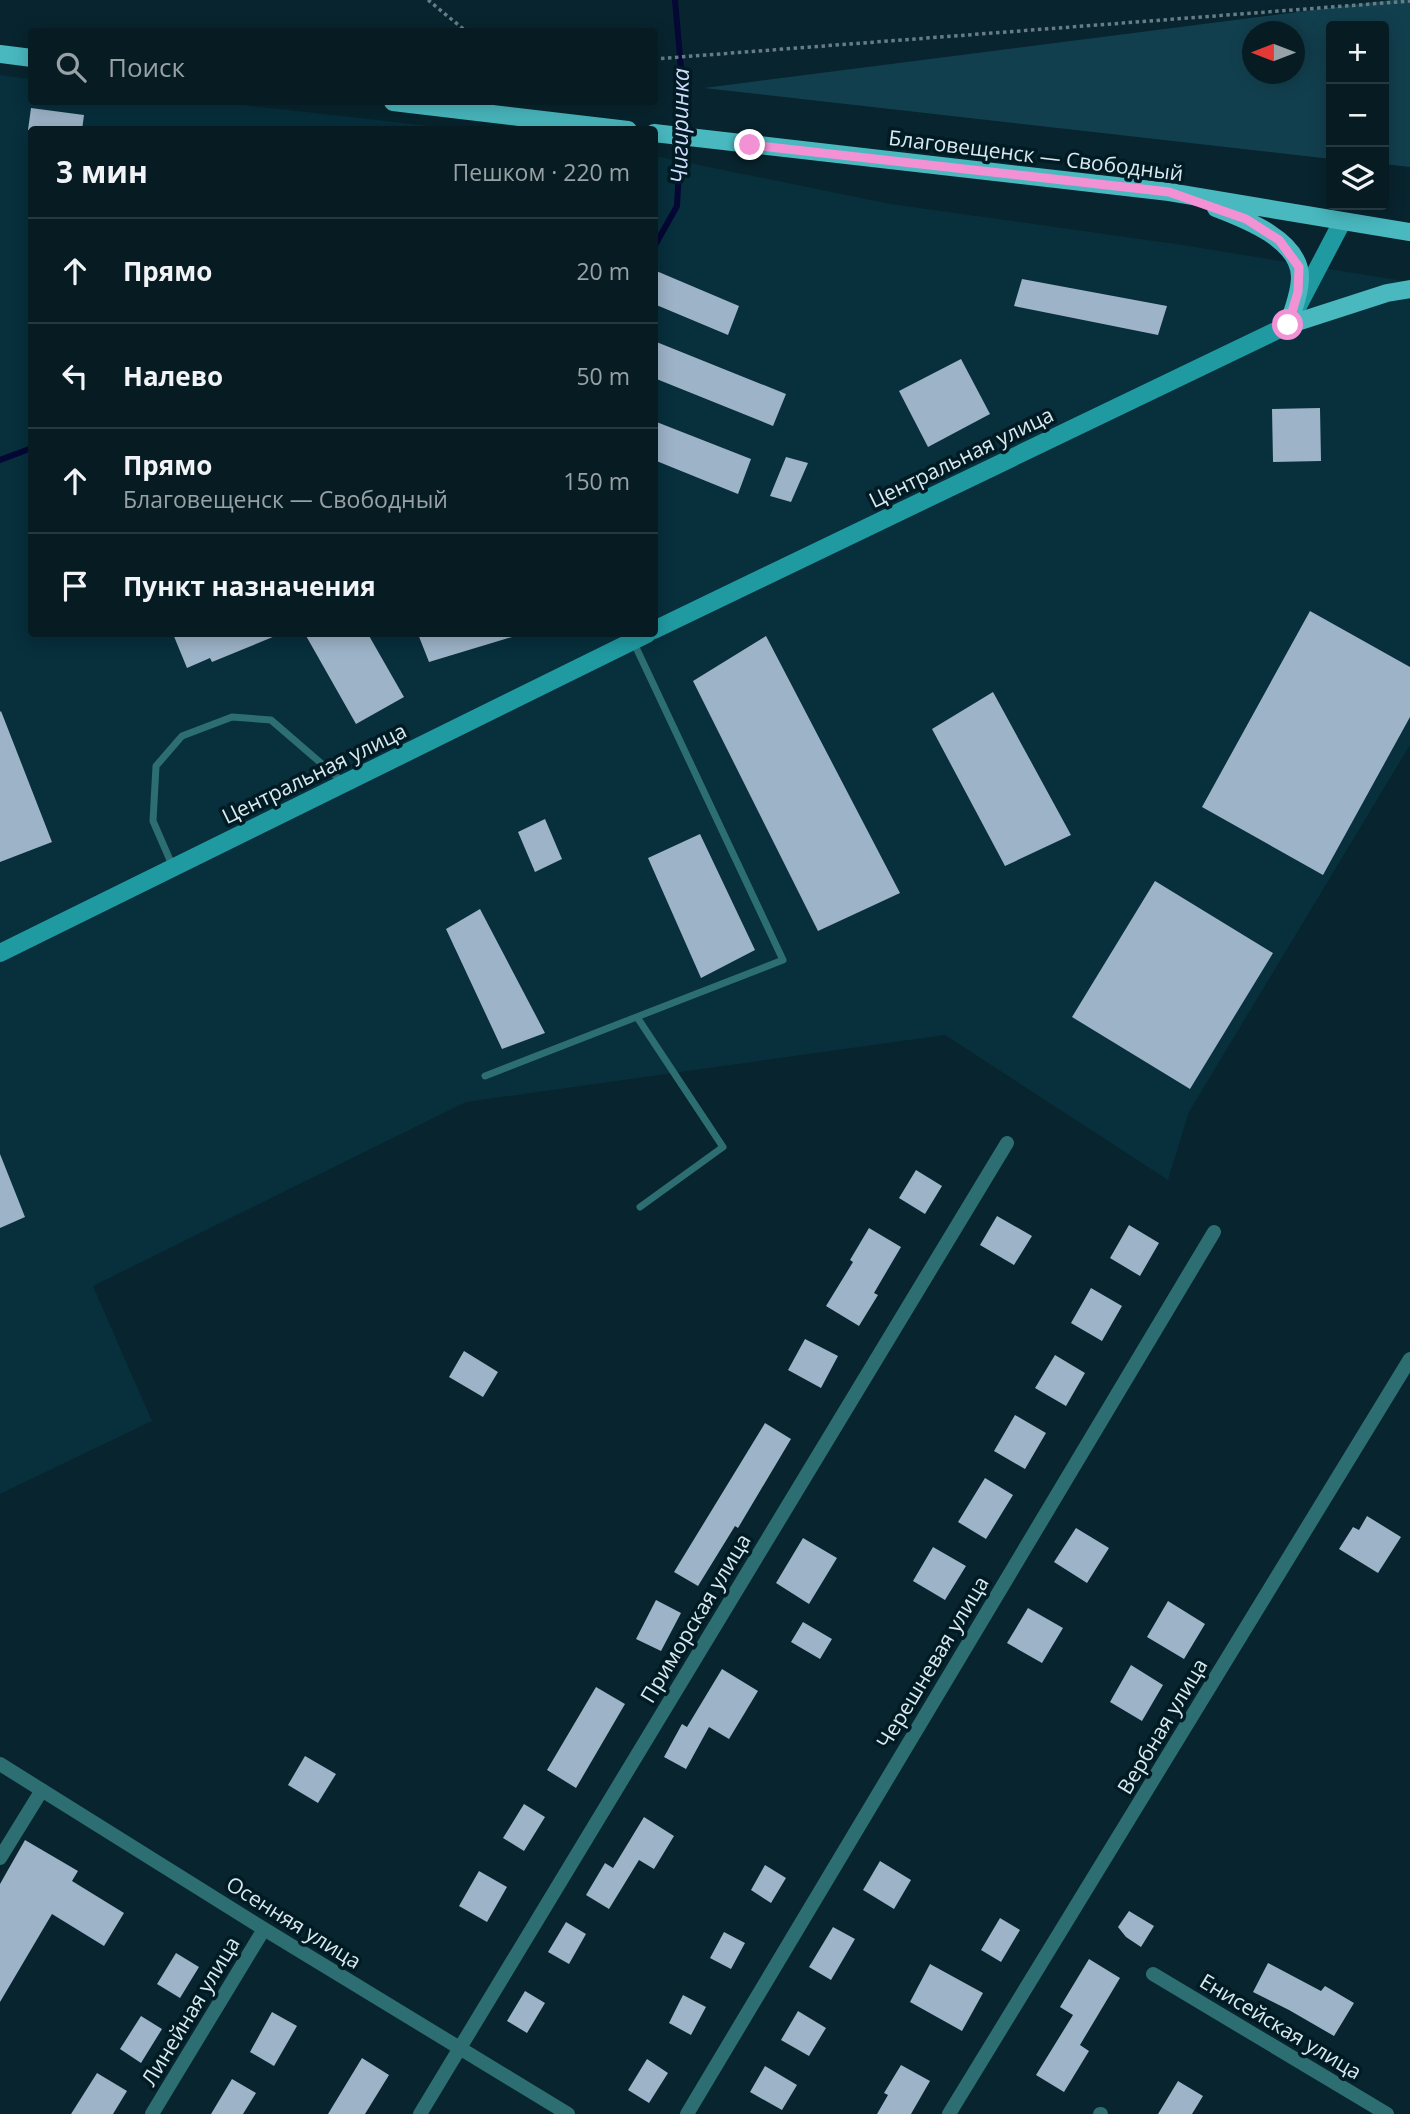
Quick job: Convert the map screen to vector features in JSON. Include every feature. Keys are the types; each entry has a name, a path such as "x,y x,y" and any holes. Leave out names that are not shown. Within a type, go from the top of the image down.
{"main road":[{"path":"0,54 28,58"},
{"path":"419,105 599,126"},
{"name":"Благовещенск — Свободный","path":"658,134 1169,192 1410,232"},
{"path":"1169,192 1246,219 1279,240 1299,267 1298,292 1288,325"},
{"path":"1288,325 1387,293 1410,289"}],"street":[{"path":"1288,325 1342,222"},
{"name":"Центральная улица","path":"658,628 1288,325"},
{"name":"Центральная улица","path":"0,953 640,637"},
{"name":"Приморская улица","path":"420,2114 1007,1143"},
{"name":"Черешневая улица","path":"687,2114 1214,1232"},
{"name":"Вербная улица","path":"949,2114 1410,1359"},
{"name":"Осенняя улица","path":"0,1764 568,2114"},
{"path":"0,1858 42,1790"},
{"name":"Линейная улица","path":"152,2114 264,1929"},
{"name":"Енисейская улица","path":"1153,1974 1387,2114"}],"lane":[{"path":"485,1076 783,960 640,637"},
{"path":"173,867 153,821 156,766 182,736 232,717 271,720 345,783"},
{"path":"637,1017 723,1147 640,1207"}],"path":[{"path":"428,0 462,28"},
{"path":"658,59 1410,1"}],"shaded area":[{"path":"1391,0 1410,0 1410,167 1389,165 1389,21 1326,21 1326,158 704,88"},
{"path":"0,75 28,79 28,105 244,105 430,126 28,126 28,637 658,637 658,157 891,204 1183,245 1410,282 1410,745 1189,1112 1168,1180 945,1035 466,1102 93,1286 152,1421 0,1494"}],"building":[{"path":"31,108 84,115 83,126 29,126"},
{"path":"658,272 739,306 728,335 658,306"},
{"path":"1022,279 1167,306 1158,335 1014,306"},
{"path":"658,343 786,394 773,426 658,380"},
{"path":"961,359 990,414 928,447 899,391"},
{"path":"1320,408 1321,461 1273,462 1272,409"},
{"path":"658,423 751,459 738,494 658,462"},
{"path":"786,457 808,463 791,502 770,496"},
{"path":"1310,611 1410,667 1410,717 1323,875 1202,807"},
{"path":"766,636 900,893 818,931 693,681"},
{"path":"174,637 273,637 212,662 210,658 187,668"},
{"path":"307,637 370,637 404,697 356,724"},
{"path":"419,637 512,637 429,662"},
{"path":"993,692 1071,835 1005,866 932,729"},
{"path":"0,712 52,842 0,862"},
{"path":"545,819 562,859 535,872 518,832"},
{"path":"700,834 755,950 701,978 648,858"},
{"path":"1155,881 1273,953 1190,1089 1072,1017"},
{"path":"480,909 545,1033 502,1049 446,929"},
{"path":"0,1154 25,1217 0,1228"},
{"path":"916,1170 942,1186 925,1214 899,1198"},
{"path":"997,1216 1032,1236 1014,1265 980,1245"},
{"path":"1129,1225 1159,1243 1140,1276 1110,1258"},
{"path":"869,1228 901,1247 874,1293 878,1295 859,1326 826,1306 853,1262 850,1260"},
{"path":"1091,1288 1122,1306 1102,1341 1071,1323"},
{"path":"805,1339 838,1356 821,1388 788,1370"},
{"path":"464,1351 498,1372 483,1397 449,1377"},
{"path":"1055,1355 1085,1373 1066,1406 1035,1388"},
{"path":"1015,1415 1046,1433 1025,1469 994,1451"},
{"path":"765,1423 791,1439 738,1528 735,1526 698,1586 674,1572"},
{"path":"985,1478 1013,1495 986,1539 958,1522"},
{"path":"1367,1516 1401,1537 1378,1573 1339,1549 1353,1527 1359,1530"},
{"path":"1076,1528 1109,1548 1087,1583 1054,1562"},
{"path":"803,1538 837,1558 809,1604 776,1583"},
{"path":"933,1547 966,1566 945,1600 913,1581"},
{"path":"656,1600 681,1613 661,1651 636,1639"},
{"path":"1168,1601 1205,1624 1184,1659 1147,1637"},
{"path":"1028,1608 1063,1628 1042,1663 1007,1643"},
{"path":"803,1622 832,1639 820,1659 791,1642"},
{"path":"1131,1665 1163,1685 1142,1721 1110,1702"},
{"path":"722,1669 758,1691 729,1739 709,1727 686,1769 664,1757 682,1724 687,1727"},
{"path":"596,1687 625,1704 576,1788 547,1770"},
{"path":"305,1756 336,1774 318,1803 288,1785"},
{"path":"524,1804 545,1817 524,1851 503,1838"},
{"path":"644,1817 674,1836 654,1869 639,1860 609,1909 586,1895 605,1863 613,1868"},
{"path":"25,1840 78,1871 72,1881 124,1913 104,1946 52,1914 0,2002 0,1884"},
{"path":"880,1861 911,1880 894,1909 863,1890"},
{"path":"765,1865 786,1878 771,1903 751,1890"},
{"path":"479,1871 507,1887 487,1922 459,1906"},
{"path":"1129,1911 1154,1926 1141,1947 1126,1937 1118,1927"},
{"path":"1000,1918 1020,1930 1001,1962 981,1950"},
{"path":"566,1922 586,1934 569,1964 548,1952"},
{"path":"833,1927 855,1939 831,1980 809,1967"},
{"path":"724,1932 745,1943 731,1969 710,1958"},
{"path":"176,1953 199,1967 180,1998 157,1984"},
{"path":"1089,1959 1120,1978 1080,2045 1089,2051 1064,2092 1036,2075 1073,2015 1060,2007"},
{"path":"1268,1963 1321,1991 1325,1986 1354,2003 1334,2036 1253,1992"},
{"path":"930,1964 983,1993 962,2031 910,2002"},
{"path":"525,1991 545,2003 527,2033 507,2021"},
{"path":"683,1995 706,2007 691,2035 669,2023"},
{"path":"798,2011 826,2028 809,2056 781,2040"},
{"path":"272,2012 297,2026 274,2066 250,2052"},
{"path":"141,2016 162,2029 141,2063 120,2049"},
{"path":"362,2058 389,2075 365,2114 328,2114"},
{"path":"647,2059 668,2073 649,2103 628,2090"},
{"path":"901,2065 930,2081 911,2114 877,2114 888,2095 884,2093"},
{"path":"765,2066 797,2085 782,2110 750,2092"},
{"path":"97,2073 127,2091 113,2114 71,2114"},
{"path":"232,2079 256,2093 243,2114 211,2114"},
{"path":"1178,2081 1203,2096 1192,2114 1158,2114"}],"waterway":[{"name":"Чигиринка","path":"658,240 677,206 683,92 675,0"},
{"name":"Чигиринка","path":"0,460 28,450"}],"route":[{"path":"750,145 1169,192 1246,219 1279,240 1288,250 1299,267 1300,278 1288,325"}]}
